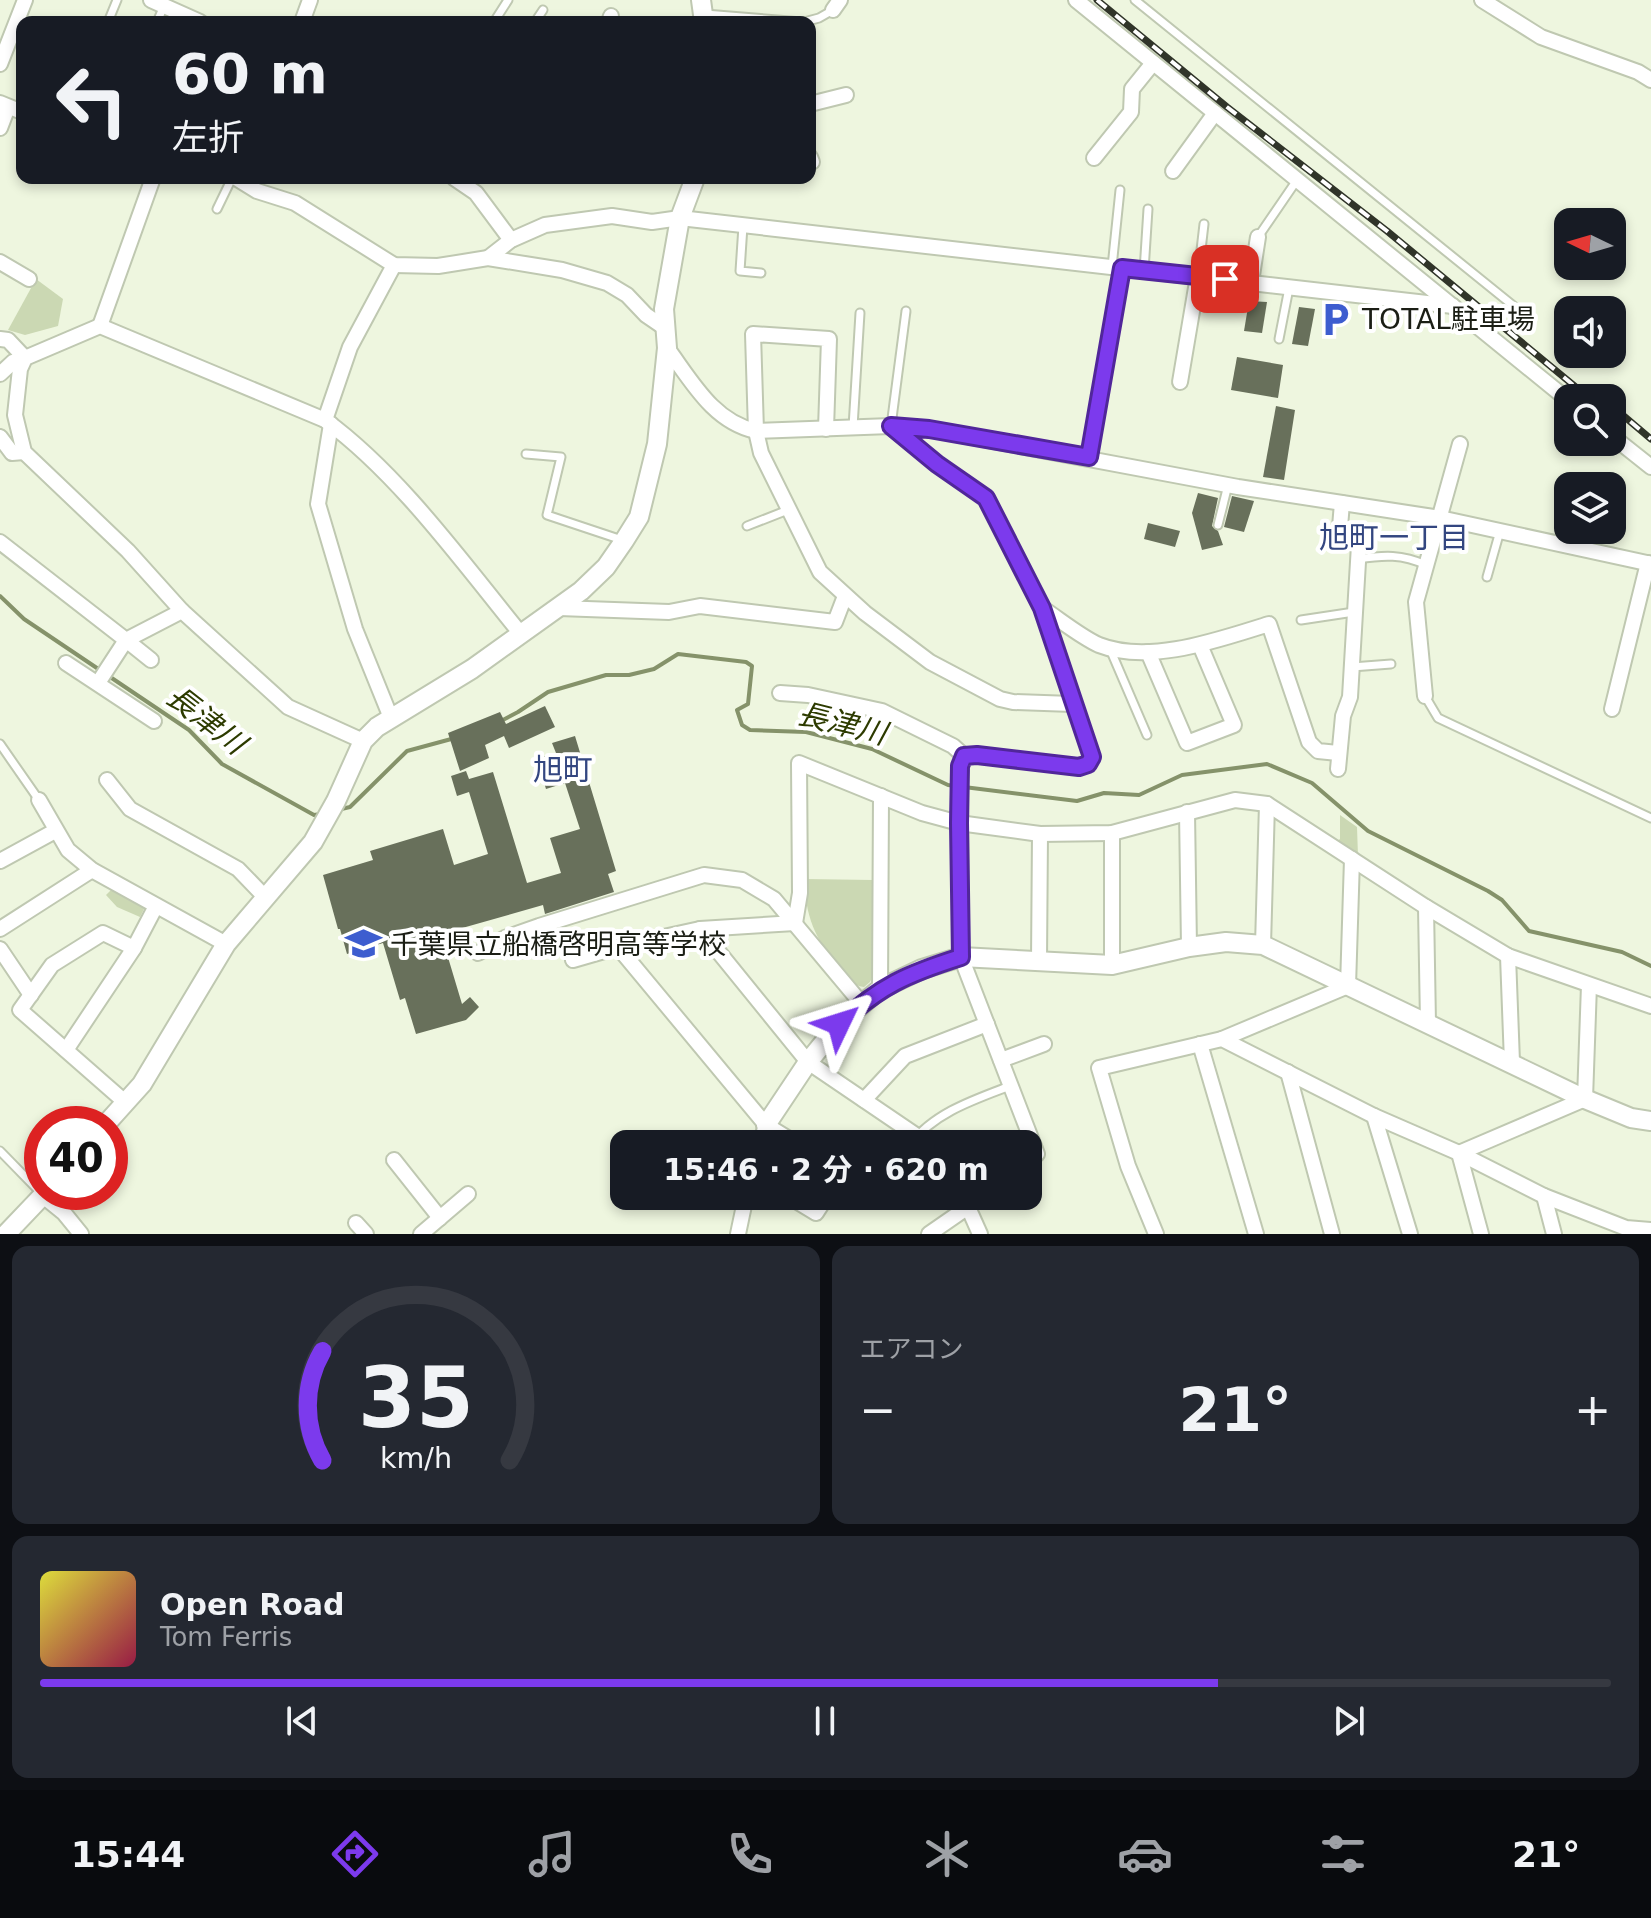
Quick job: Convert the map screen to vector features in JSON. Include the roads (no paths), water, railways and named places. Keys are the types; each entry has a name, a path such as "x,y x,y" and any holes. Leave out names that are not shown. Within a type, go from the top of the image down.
{"street":[{"path":"1076,0 1554,389"},
{"path":"1482,0 1541,37 1638,72 1651,80"},
{"path":"158,3 185,16"},
{"path":"0,64 16,23"},
{"path":"1094,158 1131,112 1132,89 1153,63"},
{"path":"816,102 846,95"},
{"path":"0,128 10,107"},
{"path":"1173,171 1215,113"},
{"path":"100,326 151,184"},
{"path":"245,184 295,203 394,265 438,266 488,258 562,270 607,283 627,295 646,315 665,328"},
{"path":"463,184 476,193 511,240"},
{"path":"122,1106 142,1084 226,944 313,842 336,801 363,741 391,718 472,669 581,591 606,567 639,517 657,444 667,348 664,309 680,218 693,184"},
{"path":"488,258 511,240 545,225 612,216 652,222 680,218 1453,306"},
{"path":"1251,282 1258,237"},
{"path":"0,262 29,279"},
{"path":"391,718 355,629 318,504 328,422 350,347 394,265"},
{"path":"1089,457 1117,268"},
{"path":"1180,382 1198,276"},
{"path":"0,374 13,362 100,326 328,422 349,438 409,500 521,634"},
{"path":"826,429 829,339 753,334 756,431 761,453 820,572 865,613 930,662 1000,699 1072,704"},
{"path":"0,339 8,340 25,358"},
{"path":"667,348 721,416 756,431 891,426 929,429 1228,485 1440,518 1649,564 1612,709"},
{"path":"25,358 20,369 15,415 24,452 128,551 182,611 288,707 363,741"},
{"path":"780,693 808,695 882,711 953,746 964,756 1079,767 1088,764 1092,757 1042,608 986,498 937,464 891,426"},
{"path":"0,437 12,453 24,452"},
{"path":"1425,696 1416,602 1460,444"},
{"path":"1626,447 1651,467"},
{"path":"1338,769 1343,716 1350,697 1359,545 1339,539 1342,503"},
{"path":"0,542 151,660"},
{"path":"559,608 669,612 700,606 835,622 845,596"},
{"path":"1042,608 1098,644 1148,652 1200,645 1269,624 1309,742 1318,751 1338,753"},
{"path":"98,683 126,640 182,611"},
{"path":"1148,652 1187,743 1234,725 1200,645"},
{"path":"66,663 154,721"},
{"path":"964,756 960,766 959,823 961,957 1027,1130"},
{"path":"795,923 800,893 799,763 922,813 959,823 1040,834 1112,833 1235,800 1267,804 1508,956 1651,1006"},
{"path":"107,780 130,809 238,869 266,898"},
{"path":"880,989 881,796"},
{"path":"39,800 68,850 92,870 226,944"},
{"path":"1263,945 1267,804"},
{"path":"1187,812 1189,947"},
{"path":"0,861 55,831"},
{"path":"1112,833 1112,965"},
{"path":"1039,961 1040,834"},
{"path":"1348,986 1352,859"},
{"path":"0,929 92,870"},
{"path":"478,953 505,938 539,926 704,875 742,880 774,899 861,1003"},
{"path":"66,1050 134,948 156,906"},
{"path":"1426,907 1428,1023"},
{"path":"573,960 700,929 795,923"},
{"path":"700,929 808,1062 903,1130"},
{"path":"125,1102 20,1010 52,965 103,933 134,948"},
{"path":"764,1130 808,1062 839,1024 880,989 922,969 961,957 1112,965 1189,947 1226,942 1263,945 1585,1099 1631,1118 1651,1121"},
{"path":"618,947 766,1125 774,1130"},
{"path":"0,949 31,995"},
{"path":"1508,956 1512,1062"},
{"path":"1585,1099 1589,985"},
{"path":"1156,1234 1128,1166 1099,1068 1222,1039 1348,986"},
{"path":"864,1100 905,1056 987,1024"},
{"path":"1222,1039 1374,1116 1459,1153 1544,1196 1627,1231 1651,1230"},
{"path":"1001,1060 1044,1044"},
{"path":"1200,1044 1256,1234"},
{"path":"1288,1072 1332,1234"},
{"path":"1459,1153 1585,1099"},
{"path":"1374,1116 1410,1234"},
{"path":"1459,1153 1481,1234"},
{"path":"394,1160 440,1218"},
{"path":"421,1234 468,1194"},
{"path":"1544,1196 1554,1234"},
{"path":"6,1232 29,1210"},
{"path":"61,1210 81,1234"},
{"path":"738,1234 743,1210"},
{"path":"929,1234 955,1210"},
{"path":"969,1210 980,1234"}],"lane":[{"path":"1135,0 1526,316"},
{"path":"816,19 836,5"},
{"path":"539,16 543,10"},
{"path":"703,12 733,16"},
{"path":"1258,237 1297,180"},
{"path":"217,209 231,184"},
{"path":"1117,268 1120,190"},
{"path":"1144,271 1148,209"},
{"path":"1198,276 1204,224"},
{"path":"743,225 740,271 761,273"},
{"path":"1279,339 1289,286"},
{"path":"891,426 906,311"},
{"path":"853,428 860,313"},
{"path":"526,454 561,457 547,515 624,541"},
{"path":"1218,525 1228,485"},
{"path":"747,526 788,510"},
{"path":"1487,577 1500,531"},
{"path":"1358,559 1388,554 1408,557 1426,565"},
{"path":"1301,620 1355,612"},
{"path":"1109,647 1147,735"},
{"path":"1352,667 1391,664"},
{"path":"1425,696 1438,718 1651,818"},
{"path":"0,744 39,800"},
{"path":"930,1130 960,1105 1010,1086"},
{"path":"0,1151 24,1174"}],"waterway":[{"name":"長津川","path":"0,596 24,619 189,730 222,764 314,815 321,814"},
{"name":"長津川","path":"501,721 548,692 606,675 629,675 654,669 678,654 746,662 752,666 748,704 737,710 742,725 750,730 806,732 872,749 948,785 1077,801 1104,793 1139,795 1182,775 1267,764 1312,783 1368,831 1488,891 1502,900 1529,931 1622,952 1651,966"},
{"name":"長津川","path":"337,810 350,807 407,751 455,738"}],"railway":[{"path":"1097,0 1227,107 1387,231 1572,384"},
{"path":"1626,418 1651,439"}],"place":[{"name":"TOTAL駐車場","path":"1336,319"},
{"name":"千葉県立船橋啓明高等学校","path":"364,944"}],"district":[{"name":"旭町一丁目","path":"1394,538"},
{"name":"旭町","path":"563,770"}]}
